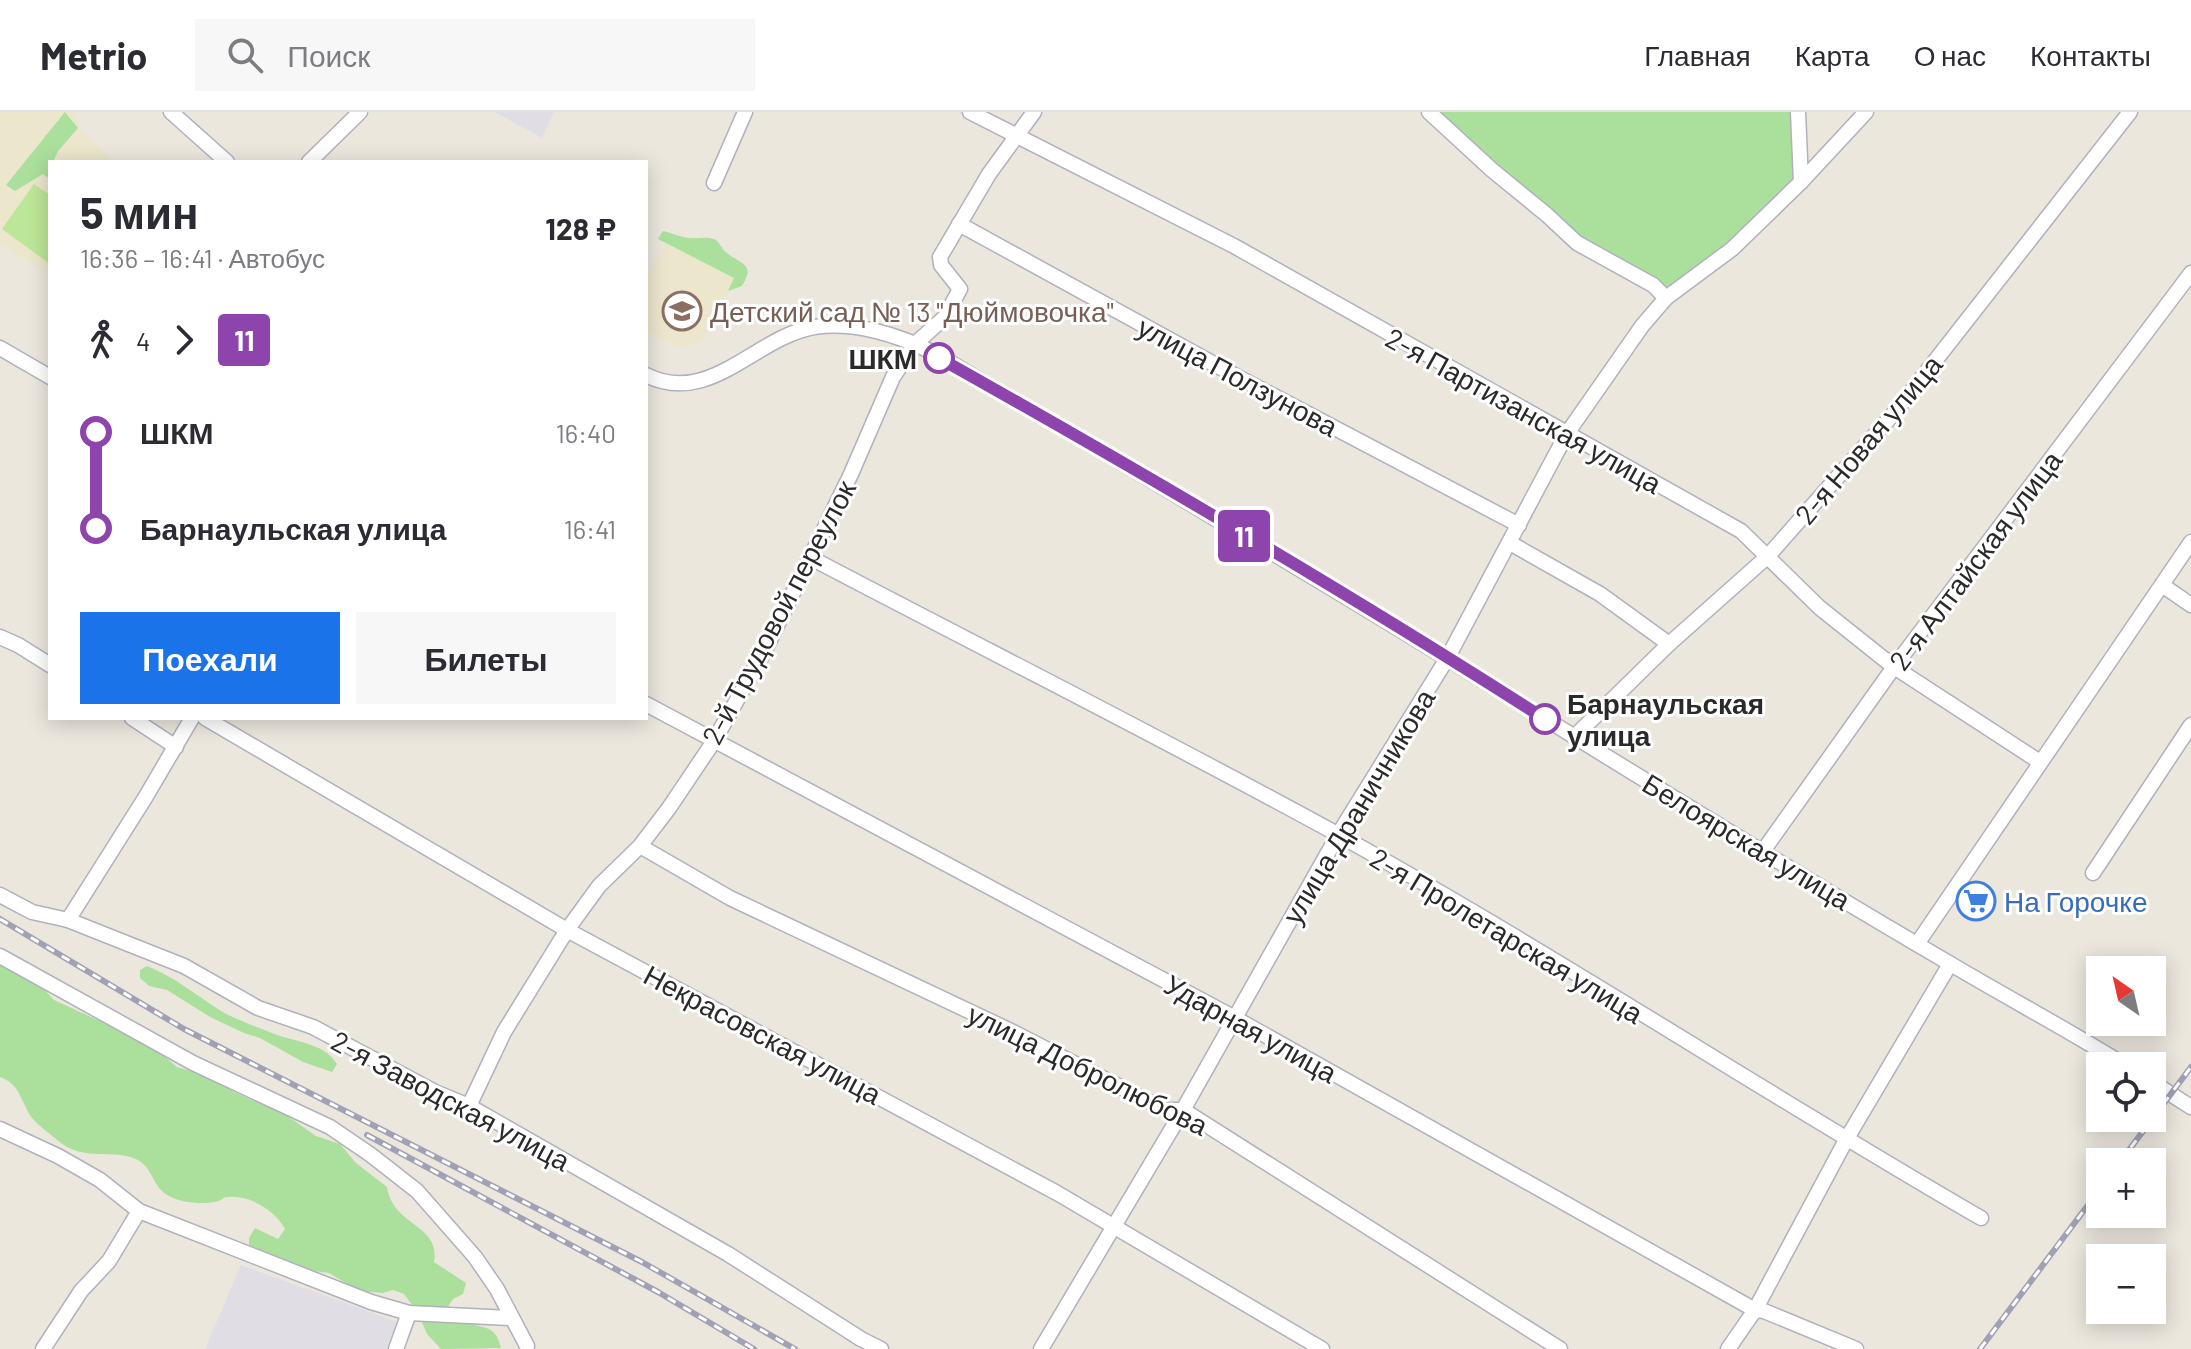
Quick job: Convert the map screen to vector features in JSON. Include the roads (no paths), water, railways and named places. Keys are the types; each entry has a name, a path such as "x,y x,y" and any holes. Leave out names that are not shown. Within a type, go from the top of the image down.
{"street":[{"path":"171,112 225,160"},
{"path":"311,160 360,112"},
{"path":"714,183 745,112"},
{"name":"2-я Партизанская улица","path":"970,112 1234,246 1741,531 1820,608 1894,667 2040,762"},
{"name":"2-й Трудовой переулок","path":"469,1106 504,1032 567,930 599,886 640,846 714,741 765,650 811,558 893,377 915,344 945,317 960,289 941,265 940,257 1016,134 1034,112"},
{"path":"1429,112 1577,243 1653,285 1666,298"},
{"path":"1798,112 1801,182"},
{"name":"улица Драничникова","path":"1041,1349 1183,1110 1338,835 1448,657 1566,435 1642,326 1666,298 1732,249 1801,182 1866,112"},
{"name":"2-я Новая улица","path":"1574,737 1669,644 1768,556 1895,412 2130,112"},
{"name":"улица Ползунова","path":"959,224 1234,375 1519,525"},
{"name":"2-я Алтайская улица","path":"1763,851 1894,667 2191,273"},
{"name":"Белоярская улица","path":"648,376 661,383 680,385 701,381 800,330 829,324 879,333 915,344 1045,417 1448,657 1574,737 1950,964 2035,1010 2103,1052"},
{"path":"0,348 48,376"},
{"path":"1917,944 2191,542"},
{"path":"1510,543 1600,594 1669,644"},
{"name":"2-я Пролетарская улица","path":"811,558 1338,835 1981,1218"},
{"path":"2162,585 2191,605"},
{"path":"0,637 48,664"},
{"name":"Ударная улица","path":"648,705 1233,1017 1755,1310 1856,1349"},
{"path":"135,720 176,747"},
{"path":"68,920 191,720"},
{"name":"Некрасовская улица","path":"208,720 567,930 1057,1193 1322,1349"},
{"path":"2093,873 2191,725"},
{"name":"улица Добролюбова","path":"640,846 730,898 1013,1032 1165,1110 1183,1110 1560,1349"},
{"name":"2-я Заводская улица","path":"0,895 32,912 68,920 184,966 258,1008 313,1027 435,1092 469,1106 728,1254 881,1349"},
{"path":"0,956 193,1063 330,1127 371,1155 417,1191 475,1257 497,1289 527,1346"},
{"path":"1728,1349 1755,1310 1846,1140 1950,964"},
{"path":"2166,1092 2191,1107"},
{"path":"0,1129 100,1180 139,1211 371,1302 409,1313 510,1318"},
{"path":"43,1349 81,1291 109,1261 139,1211"},
{"path":"396,1349 409,1313"}],"railway":[{"path":"0,919 184,1029 642,1262 795,1349"},
{"path":"2130,1148 2191,1067"},
{"path":"367,1135 658,1292 754,1349"},
{"path":"1980,1349 2086,1208"}],"place":[{"name":"Детский сад № 13 \"Дюймовочка\"","path":"682,311"},
{"name":"ШКМ","path":"939,358"},
{"name":"Барнаульская улица","path":"1545,719"},
{"name":"На Горочке","path":"1976,901"}]}
